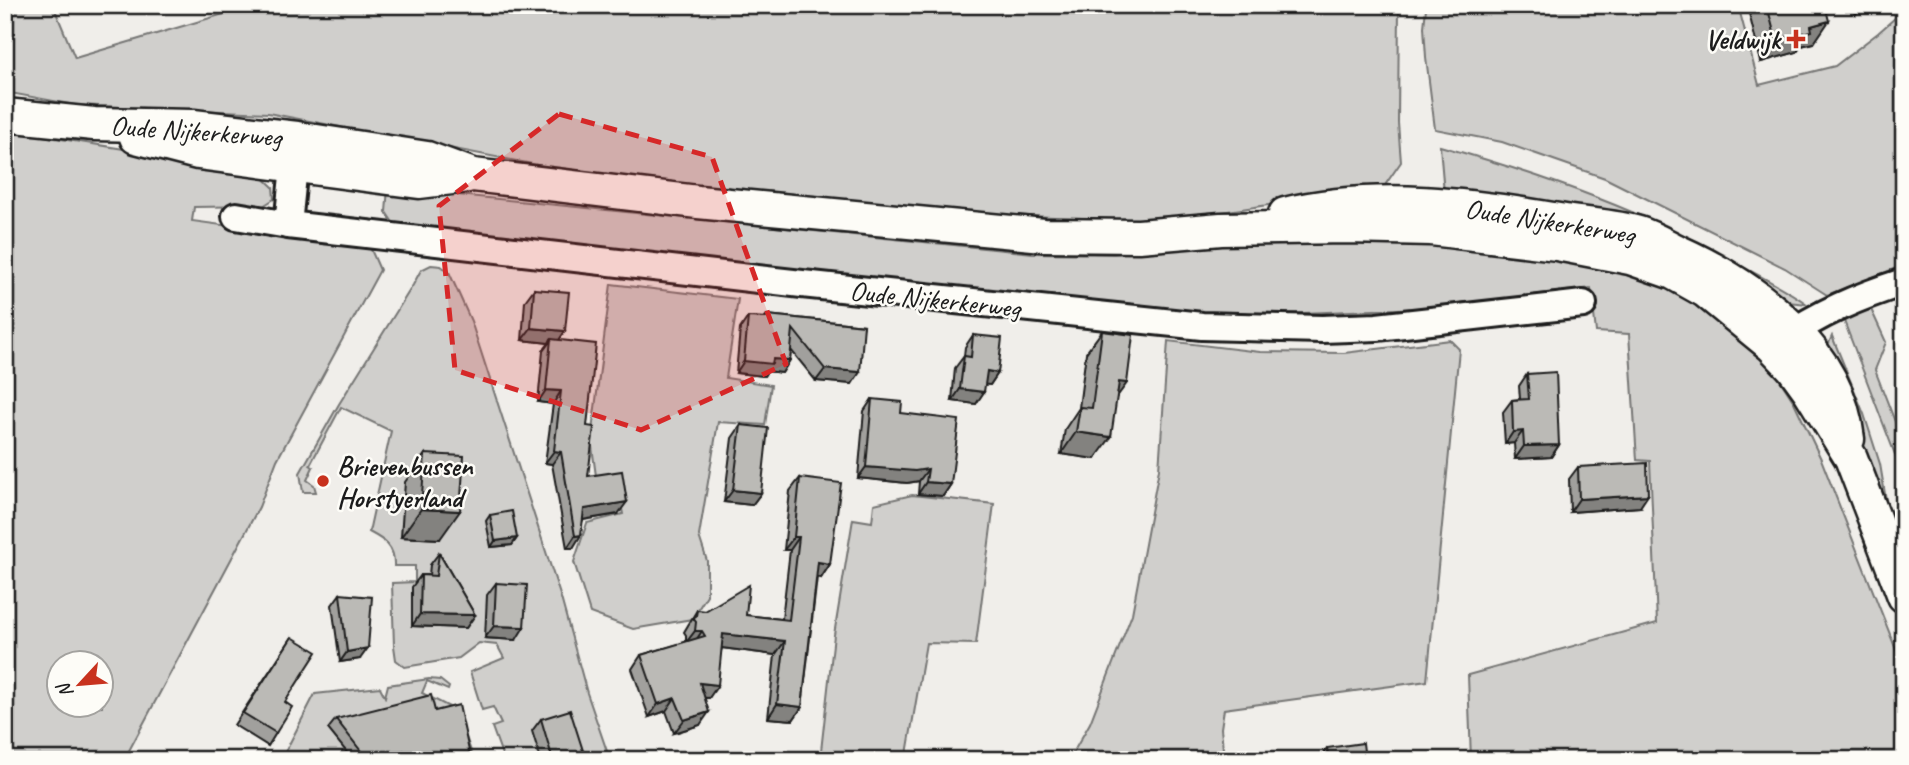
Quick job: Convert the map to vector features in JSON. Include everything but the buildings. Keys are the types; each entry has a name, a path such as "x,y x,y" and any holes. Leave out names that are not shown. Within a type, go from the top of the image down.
{"street":[{"name":"Oude Nijkerkerweg","path":"5,115 94,124 193,126 296,152 427,158 473,175 698,202 1044,235 1139,236 1221,229 1348,227 1431,229 1557,244 1630,258 1673,272 1783,338 1809,390 1850,458 1904,596"},
{"name":"Oude Nijkerkerweg","path":"288,225 296,152"},
{"name":"Oude Nijkerkerweg","path":"236,216 288,225 802,284 1202,326 1322,329 1377,327 1583,304"},
{"path":"1783,338 1838,306 1904,282"}],"highlighted area":[{"path":"559,114 712,157 786,364 641,430 455,370 439,206"}],"shaded area":[{"path":"5,5 53,5 75,58 254,5 1399,5 1398,123 1401,162 1383,188 1214,213 1136,220 972,214 569,171 268,113 75,105 5,92"},
{"path":"1430,5 1738,5 1759,85 1835,66 1904,10 1904,265 1827,295 1785,268 1605,178 1502,142 1435,129 1424,27 1426,8"},
{"path":"5,130 255,170 273,187 274,199 263,206 194,207 192,221 369,245 380,270 277,460 259,507 124,760 5,760"},
{"path":"1440,146 1557,183 1632,212 1706,247 1807,304 1777,301 1444,193"},
{"path":"388,188 1033,253 1114,254 1303,236 1375,237 1577,257 1676,288 1761,351 1794,402 1821,459 1904,670 1904,760 1471,760 1468,675 1657,623 1650,461 1637,460 1629,334 1596,332 1591,288 1421,308 1211,317 394,224 386,212"},
{"path":"431,265 441,266 449,272 471,321 561,598 587,693 610,760 504,760 492,727 501,724 493,707 482,710 470,672 504,658 497,645 479,643 459,658 405,667 396,660 392,583 415,582 415,566 394,566 393,553 388,544 369,532 391,431 341,407 310,465 313,467 307,480 314,485 316,492 303,492 300,473 421,270"},
{"path":"611,284 738,299 726,378 771,385 765,425 718,422 699,536 707,561 707,595 692,619 633,629 590,613 574,562 587,523 623,514 616,479 596,476 591,439"},
{"path":"1870,307 1886,342 1875,370 1904,445 1904,478 1844,321 1850,314"},
{"path":"1832,336 1864,414 1880,464 1888,512 1824,354"},
{"path":"1450,340 1459,349 1427,681 1224,709 1221,728 1224,760 1069,760 1090,723 1132,614 1159,469 1168,341 1260,352 1344,353"},
{"path":"912,495 994,504 976,644 926,643 906,760 820,760 834,635 853,519 872,522 874,504"},
{"path":"429,679 440,680 449,687 448,690 427,681 422,693 457,711 474,760 281,760 315,694 380,687 385,697 388,685"}],"place":[{"name":"Veldwijk","path":"1796,39"},
{"name":"Brievenbussen Horstyerland","path":"323,481"}]}
